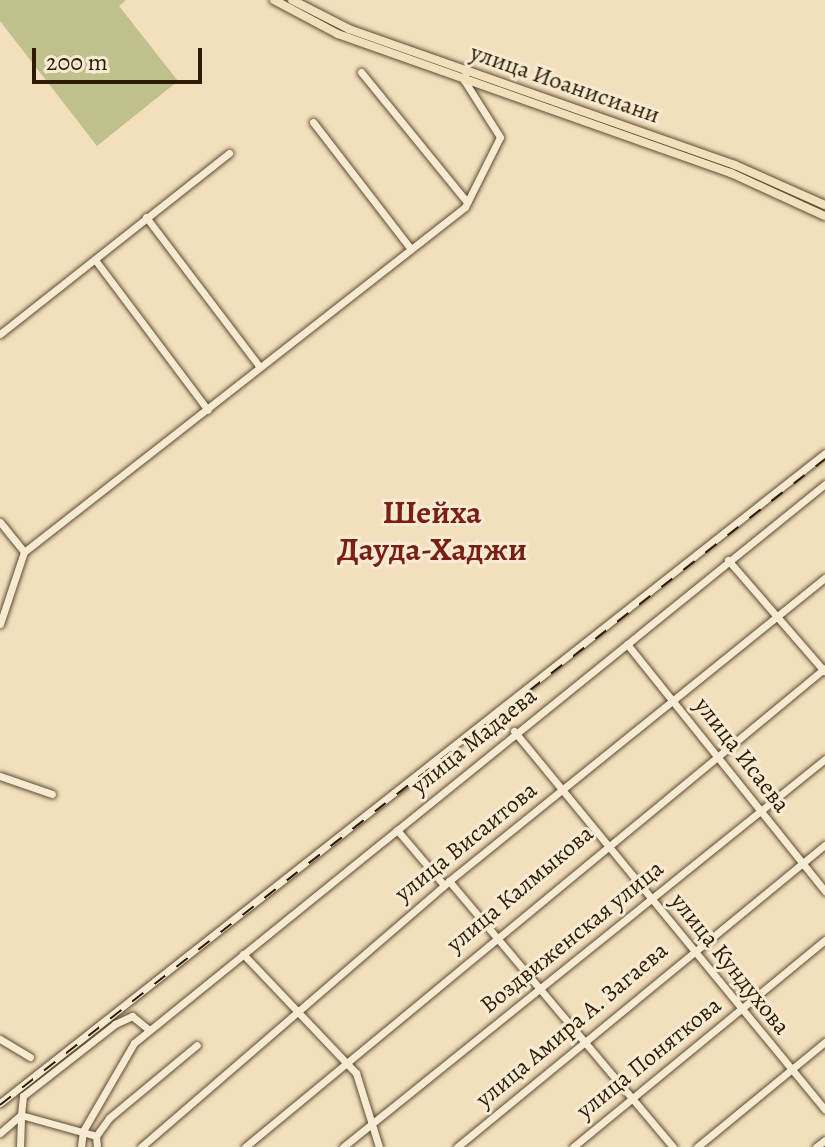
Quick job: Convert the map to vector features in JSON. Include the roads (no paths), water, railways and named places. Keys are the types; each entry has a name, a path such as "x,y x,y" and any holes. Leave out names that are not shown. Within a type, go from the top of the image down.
{"main road":[{"path":"274,0 338,34 465,75 731,173 825,216"},
{"name":"улица Иоанисиани","path":"292,0 349,29 465,75 759,173 825,205"}],"street":[{"path":"361,72 467,202"},
{"path":"0,624 24,552 208,410 467,202 500,137 465,75"},
{"path":"313,122 410,248"},
{"path":"0,334 229,153"},
{"path":"146,217 260,367"},
{"path":"96,261 208,410"},
{"path":"0,1103 825,453"},
{"name":"улица Мадаева","path":"81,1147 83,1131 127,1053 149,1030 397,830 514,731 825,484"},
{"path":"0,522 24,552"},
{"path":"728,560 824,670"},
{"name":"улица Висаитова","path":"141,1147 299,1007 446,883 825,578"},
{"name":"улица Исаева","path":"627,644 825,891"},
{"name":"улица Калмыкова","path":"245,1147 606,843 824,670"},
{"name":"улица Кундухова","path":"514,731 825,1110"},
{"name":"Воздвиженская улица","path":"343,1147 825,759"},
{"path":"0,776 52,794"},
{"path":"397,830 496,934 673,1147"},
{"name":"улица Амира А. Загаева","path":"457,1147 582,1041 825,845"},
{"name":"улица Поняткова","path":"573,1147 825,940"},
{"path":"243,954 299,1007 346,1064 366,1096 379,1147"},
{"path":"20,1147 23,1096 115,1024 132,1016 149,1030"},
{"path":"0,1039 30,1057"},
{"path":"697,1147 825,1042"},
{"path":"97,1147 96,1136 109,1118 197,1045"},
{"path":"21,1115 96,1136"},
{"path":"0,1133 21,1115"},
{"path":"816,1147 825,1140"}],"railway":[{"path":"0,1105 825,459"}],"district":[{"name":"Шейха Дауда-Хаджи","path":"432,532"}]}
